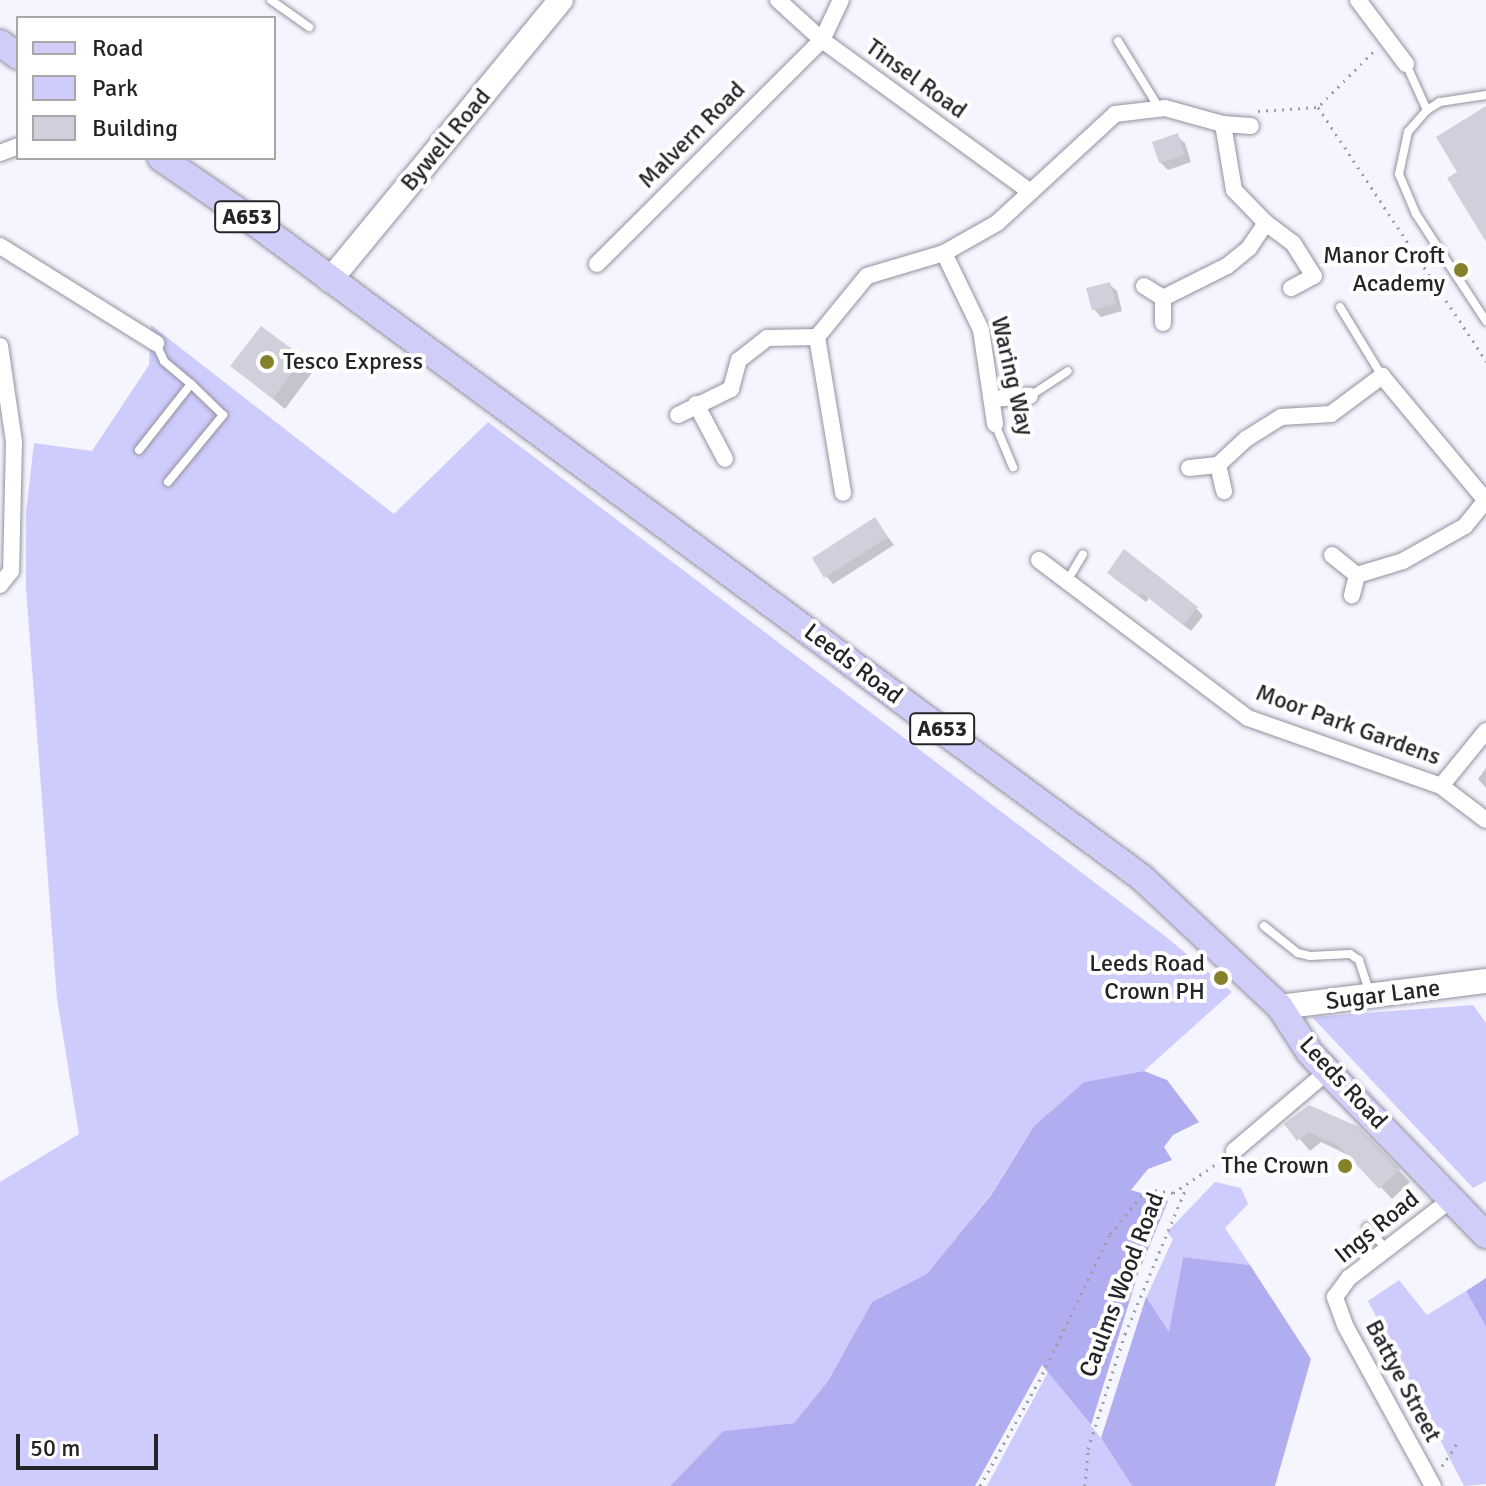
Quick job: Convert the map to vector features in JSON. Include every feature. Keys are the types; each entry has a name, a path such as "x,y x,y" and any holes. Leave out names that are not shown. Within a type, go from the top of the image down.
{"main road":[{"name":"Leeds Road","path":"164,160 1141,877 1280,1007 1310,1053 1486,1235"}],"street":[{"name":"Bywell Road","path":"330,280 561,0"},
{"name":"Tinsel Road","path":"778,0 822,40 1029,191"},
{"name":"Malvern Road","path":"597,264 822,40 841,0"},
{"path":"1366,2 1406,64"},
{"path":"843,493 817,337 867,276 944,253 997,223 1115,114 1160,109 1223,124 1251,126"},
{"path":"1223,124 1234,190 1266,223 1293,243 1314,276 1291,288"},
{"path":"1163,298 1227,266 1249,248 1266,223"},
{"path":"0,246 156,343"},
{"name":"Waring Way","path":"944,253 981,330 995,424"},
{"path":"1144,286 1163,298"},
{"path":"1163,298 1163,323"},
{"path":"678,415 731,389 739,360 767,338 817,337"},
{"path":"0,348 14,442 11,571 0,585"},
{"path":"1189,468 1218,465 1246,439 1281,417 1331,414 1382,376 1486,501 1465,526 1403,561 1357,575"},
{"path":"993,399 1030,396"},
{"path":"696,404 725,459"},
{"path":"1218,465 1224,491"},
{"path":"1332,555 1357,575"},
{"name":"Moor Park Gardens","path":"1039,560 1248,718 1441,786 1486,820"},
{"path":"1352,595 1357,575"},
{"path":"1441,786 1486,731"},
{"name":"Sugar Lane","path":"1280,1007 1486,981"},
{"path":"1234,1151 1328,1071"},
{"name":"Ings Road","path":"1335,1297 1349,1278 1453,1198"},
{"name":"Battye Street","path":"1335,1297 1345,1325 1432,1484"}],"lane":[{"path":"271,0 309,27"},
{"path":"1118,41 1160,109"},
{"path":"1406,64 1427,110"},
{"path":"1486,95 1440,102 1427,110 1408,132 1399,174 1402,188 1486,321"},
{"path":"1340,307 1382,376"},
{"path":"156,343 164,361 223,415 168,482"},
{"path":"1030,396 1068,371"},
{"path":"139,450 191,384"},
{"name":"Waring Way","path":"995,424 1013,467"},
{"path":"1067,581 1083,554"},
{"path":"1264,926 1298,953 1310,956 1350,954 1359,960 1371,997"},
{"path":"1367,1227 1386,1249"}],"path":[{"path":"1251,126 1254,111 1318,107 1387,38"},
{"path":"1318,107 1486,361"},
{"name":"Caulms Wood Road","path":"1085,1486 1088,1449 1125,1334 1187,1186 1234,1151"},
{"path":"980,1486 1039,1381 1110,1234 1147,1189 1173,1193 1187,1186"},
{"path":"1432,1484 1457,1444"}],"green space":[{"path":"151,325 394,514 488,422 1165,936 1232,992 1144,1071 1084,1082 1034,1126 991,1194 927,1275 872,1302 828,1381 794,1423 723,1431 670,1486 0,1486 0,1182 79,1134 57,999 26,588 26,513 34,443 92,451 149,365"},
{"path":"1473,1005 1486,1023 1486,1181 1473,1188 1312,1017"},
{"path":"1215,1182 1241,1188 1248,1204 1225,1228 1250,1265 1183,1257 1169,1333 1146,1298 1173,1239 1167,1232"},
{"path":"1399,1280 1427,1315 1466,1291 1486,1327 1486,1484 1464,1486 1368,1301"},
{"path":"1048,1372 1101,1438 1132,1486 987,1486"}],"shaded area":[{"path":"1144,1071 1167,1080 1199,1122 1173,1135 1164,1147 1172,1160 1148,1169 1131,1190 1168,1201 1138,1274 1091,1425 1042,1365 975,1486 670,1486 723,1431 794,1423 828,1381 872,1302 927,1274 991,1195 1034,1126 1084,1082"},
{"path":"1183,1257 1250,1265 1311,1359 1275,1486 1132,1486 1101,1438 1146,1297 1169,1332"},
{"path":"1486,1278 1486,1327 1466,1291"}],"building":[{"path":"1486,106 1486,242 1447,178 1457,172 1436,137"},
{"path":"1178,133 1185,155 1159,163 1152,142"},
{"path":"1110,282 1116,304 1092,310 1086,288"},
{"name":"Tesco Express","path":"261,326 303,357 273,399 230,366"},
{"path":"875,517 888,537 824,578 812,558"},
{"path":"1124,549 1198,607 1183,625 1141,592 1138,596 1107,573"},
{"path":"1309,1105 1359,1127 1400,1169 1379,1189 1339,1146 1309,1132 1297,1141 1284,1124"}],"place":[{"name":"Manor Croft Academy","path":"1461,270"},
{"name":"Tesco Express","path":"267,362"},
{"name":"Leeds Road Crown PH","path":"1221,978"},
{"name":"The Crown","path":"1345,1166"}]}
